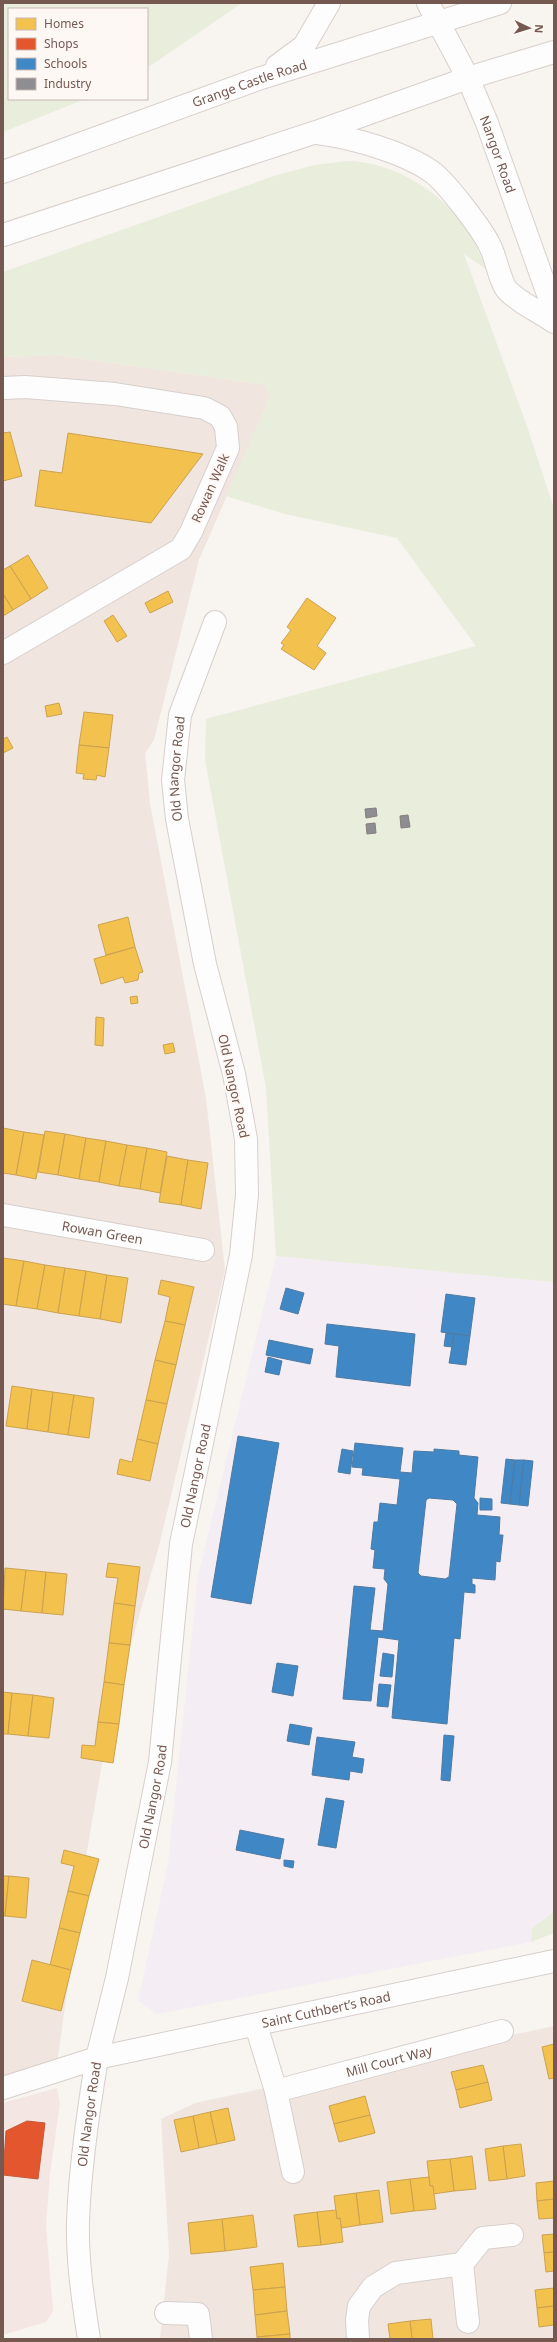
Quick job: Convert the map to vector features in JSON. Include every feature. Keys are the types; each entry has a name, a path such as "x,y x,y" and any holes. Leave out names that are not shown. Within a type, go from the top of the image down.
{"street":[{"path":"261,78 304,46 329,3"},
{"name":"Grange Castle Road","path":"3,172 261,78 432,12 500,3"},
{"name":"Nangor Road","path":"432,12 468,78 487,123 554,311"},
{"path":"3,235 316,132 468,78 554,52"},
{"path":"316,132 339,136 366,144 405,158 432,172 461,204 490,245 507,291 554,322"},
{"name":"Rowan Walk","path":"3,388 25,387 115,394 204,408 220,416 226,427 228,448 191,532 180,549 3,654"},
{"name":"Old Nangor Road","path":"89,2339 82,2294 78,2222 85,2132 97,2058 117,1978 160,1762 181,1544 241,1255 247,1195 246,1138 234,1074 205,964 177,819 173,780 180,715 215,622"},
{"name":"Rowan Green","path":"3,1215 203,1250"},
{"name":"Saint Cuthbert’s Road","path":"3,2088 97,2058 554,1960"},
{"path":"256,2025 276,2091 293,2172"},
{"name":"Mill Court Way","path":"276,2091 502,2031"},
{"path":"358,2339 357,2320 359,2306 373,2287 396,2273 462,2264 483,2238 512,2235"},
{"path":"462,2264 468,2322"},
{"path":"166,2313 198,2314 201,2339"}],"shaded area":[{"path":"56,355 267,385 270,397 199,560 154,740 145,753 150,803 206,1098 225,1270 159,1546 109,1722 85,1863 57,2064 3,2080 3,357"},
{"path":"276,1256 554,1282 554,1912 532,1928 531,1942 157,2014 138,2001 168,1863 198,1576"},
{"path":"554,2026 554,2339 160,2339 169,2254 161,2119 195,2103"},
{"path":"57,2088 60,2103 50,2174 46,2225 53,2311 46,2322 3,2335 3,2103"}],"green space":[{"path":"3,3 242,3 148,67 148,8 8,8 8,100 83,100 3,132"},
{"path":"348,161 383,167 416,182 446,205 459,218 469,232 487,270 464,254 528,429 554,509 554,1282 276,1256 266,1088 205,760 206,719 476,646 397,538 285,514 226,496 270,397 267,385 56,355 3,357 3,272 274,176 314,165"},
{"path":"554,1912 554,1933 531,1942 532,1928"}],"building: Homes":[{"path":"10,432 22,476 3,481 3,433"},
{"path":"68,433 203,454 151,523 35,506 40,470 62,473"},
{"path":"28,555 48,588 31,599 10,566"},
{"path":"10,566 31,599 13,610 3,594 3,570"},
{"path":"168,591 173,602 150,613 145,603"},
{"path":"3,594 13,610 3,616"},
{"path":"307,598 336,618 317,646 326,653 314,670 281,649 284,645 281,643 291,630 287,627"},
{"path":"113,615 127,636 117,642 104,621"},
{"path":"59,703 62,714 47,717 45,706"},
{"path":"84,712 113,715 109,748 79,745"},
{"path":"7,737 13,748 3,753 3,739"},
{"path":"79,745 109,748 105,777 97,775 96,780 83,779 84,774 76,773"},
{"path":"128,917 135,947 106,955 98,925"},
{"path":"135,947 143,972 139,973 138,980 125,983 123,977 101,984 94,959"},
{"path":"137,996 138,1003 131,1004 130,997"},
{"path":"96,1017 104,1018 103,1046 95,1045"},
{"path":"173,1043 175,1052 165,1054 163,1045"},
{"path":"3,1128 24,1132 16,1175 3,1173"},
{"path":"45,1131 65,1134 58,1175 38,1172"},
{"path":"24,1132 44,1135 36,1179 16,1175"},
{"path":"65,1134 86,1138 79,1179 58,1175"},
{"path":"86,1138 106,1141 99,1182 79,1179"},
{"path":"106,1141 127,1145 119,1186 99,1182"},
{"path":"127,1145 147,1148 140,1189 119,1186"},
{"path":"147,1148 167,1152 160,1193 140,1189"},
{"path":"167,1156 188,1160 181,1205 159,1202"},
{"path":"188,1160 208,1163 201,1209 181,1205"},
{"path":"3,1258 24,1261 16,1306 3,1304"},
{"path":"24,1261 45,1265 37,1309 16,1306"},
{"path":"45,1265 65,1268 58,1313 37,1309"},
{"path":"65,1268 86,1271 79,1316 58,1313"},
{"path":"86,1271 107,1275 100,1319 79,1316"},
{"path":"107,1275 128,1278 121,1323 100,1319"},
{"path":"161,1280 194,1287 185,1325 165,1321 170,1297 158,1294"},
{"path":"165,1321 185,1325 176,1365 155,1360"},
{"path":"155,1360 176,1365 167,1404 146,1400"},
{"path":"12,1386 32,1389 27,1429 6,1426"},
{"path":"32,1389 53,1392 48,1432 27,1429"},
{"path":"53,1392 74,1395 68,1435 48,1432"},
{"path":"74,1395 94,1398 89,1438 68,1435"},
{"path":"146,1400 167,1404 158,1444 137,1439"},
{"path":"137,1439 158,1444 150,1481 117,1474 120,1459 132,1462"},
{"path":"108,1563 140,1567 135,1606 114,1603 118,1578 106,1577"},
{"path":"5,1568 26,1570 21,1611 3,1609"},
{"path":"26,1570 46,1572 42,1613 21,1611"},
{"path":"46,1572 67,1574 63,1615 42,1613"},
{"path":"114,1603 135,1606 130,1645 109,1643"},
{"path":"109,1643 130,1645 124,1685 104,1682"},
{"path":"104,1682 124,1685 119,1724 98,1722"},
{"path":"3,1692 12,1693 8,1734 3,1734"},
{"path":"12,1693 33,1695 28,1736 8,1734"},
{"path":"33,1695 54,1698 49,1738 28,1736"},
{"path":"98,1722 119,1724 113,1763 81,1758 82,1745 95,1746"},
{"path":"64,1850 99,1859 89,1896 68,1891 74,1866 61,1863"},
{"path":"3,1876 9,1876 5,1916 3,1916"},
{"path":"9,1876 29,1878 26,1918 5,1916"},
{"path":"68,1891 89,1896 80,1933 59,1928"},
{"path":"59,1928 80,1933 71,1970 50,1965"},
{"path":"32,1960 71,1970 61,2011 22,2001"},
{"path":"554,2044 554,2078 549,2079 542,2047"},
{"path":"483,2065 488,2082 456,2090 451,2072"},
{"path":"488,2082 492,2100 460,2108 456,2090"},
{"path":"365,2096 370,2115 334,2124 329,2106"},
{"path":"228,2108 235,2140 217,2144 210,2112"},
{"path":"210,2112 217,2144 199,2148 193,2116"},
{"path":"370,2115 375,2133 339,2142 334,2124"},
{"path":"193,2116 199,2148 181,2152 174,2120"},
{"path":"521,2144 525,2176 507,2179 503,2146"},
{"path":"503,2146 507,2179 489,2181 485,2149"},
{"path":"472,2156 476,2189 454,2191 450,2159"},
{"path":"450,2159 454,2191 433,2194 433,2186 430,2186 427,2161"},
{"path":"429,2177 430,2186 433,2186 436,2209 414,2211 410,2179"},
{"path":"410,2179 414,2211 391,2214 387,2182"},
{"path":"554,2181 554,2199 537,2201 536,2183"},
{"path":"379,2190 383,2222 360,2225 356,2193"},
{"path":"356,2193 360,2225 341,2228 340,2218 337,2219 334,2196"},
{"path":"554,2199 554,2218 539,2219 537,2201"},
{"path":"336,2210 337,2219 340,2218 343,2242 321,2245 317,2212"},
{"path":"317,2212 321,2245 298,2247 294,2215"},
{"path":"253,2215 257,2247 225,2251 222,2219"},
{"path":"222,2219 225,2251 191,2254 188,2223"},
{"path":"554,2234 554,2252 544,2253 542,2235"},
{"path":"554,2252 554,2271 546,2272 544,2253"},
{"path":"283,2263 285,2287 253,2290 250,2267"},
{"path":"285,2287 287,2311 255,2315 253,2290"},
{"path":"554,2288 554,2306 537,2308 535,2290"},
{"path":"554,2306 554,2325 539,2327 537,2308"},
{"path":"287,2311 290,2334 257,2337 255,2315"},
{"path":"431,2319 433,2339 412,2339 410,2321"},
{"path":"410,2321 412,2339 390,2339 388,2324"},
{"path":"290,2334 290,2339 257,2339 257,2337"}],"building: Shops":[{"path":"27,2121 45,2123 38,2179 3,2175 6,2131"}],"building: Schools":[{"path":"286,1288 304,1293 298,1314 280,1309"},
{"path":"446,1294 475,1298 470,1336 441,1332"},
{"path":"327,1324 415,1334 410,1386 336,1377 339,1346 325,1344"},
{"path":"446,1333 454,1334 452,1347 444,1346"},
{"path":"454,1334 470,1336 466,1365 449,1363"},
{"path":"269,1340 313,1349 310,1364 266,1355"},
{"path":"268,1357 282,1361 279,1375 265,1372"},
{"path":"238,1436 279,1443 251,1604 211,1597"},
{"path":"355,1443 403,1448 400,1472 412,1473 414,1451 434,1452 434,1449 459,1451 459,1455 478,1457 474,1498 478,1503 477,1515 500,1517 499,1535 503,1535 500,1562 496,1561 495,1580 472,1578 472,1584 475,1585 475,1593 464,1592 460,1639 454,1638 447,1724 392,1718 399,1640 378,1637 371,1701 343,1699 354,1586 375,1588 370,1630 383,1631 388,1584 384,1579 385,1569 373,1568 375,1550 371,1549 374,1522 378,1522 380,1503 397,1505 400,1479 362,1475 363,1468 352,1467","holes":["429,1498 453,1500 457,1504 449,1577 445,1579 421,1576 418,1573 426,1500"]},
{"path":"342,1449 353,1451 350,1474 338,1472"},
{"path":"506,1459 515,1460 510,1504 501,1503"},
{"path":"515,1460 524,1460 519,1505 510,1504"},
{"path":"524,1460 533,1461 528,1506 519,1505"},
{"path":"480,1498 492,1499 492,1510 480,1510"},
{"path":"383,1653 394,1655 392,1677 380,1676"},
{"path":"277,1663 298,1666 293,1696 272,1692"},
{"path":"379,1684 391,1685 388,1707 377,1706"},
{"path":"290,1724 312,1728 309,1745 287,1741"},
{"path":"444,1735 454,1736 450,1781 441,1780"},
{"path":"317,1737 355,1742 352,1757 364,1759 362,1773 350,1771 349,1780 312,1775"},
{"path":"326,1798 344,1801 336,1848 318,1845"},
{"path":"240,1830 284,1839 280,1859 236,1850"},
{"path":"284,1860 294,1861 293,1868 284,1866"}],"building: Industry":[{"path":"376,808 377,816 366,818 365,809"},
{"path":"408,815 410,827 401,828 400,816"},
{"path":"375,823 376,833 367,834 366,824"}]}
